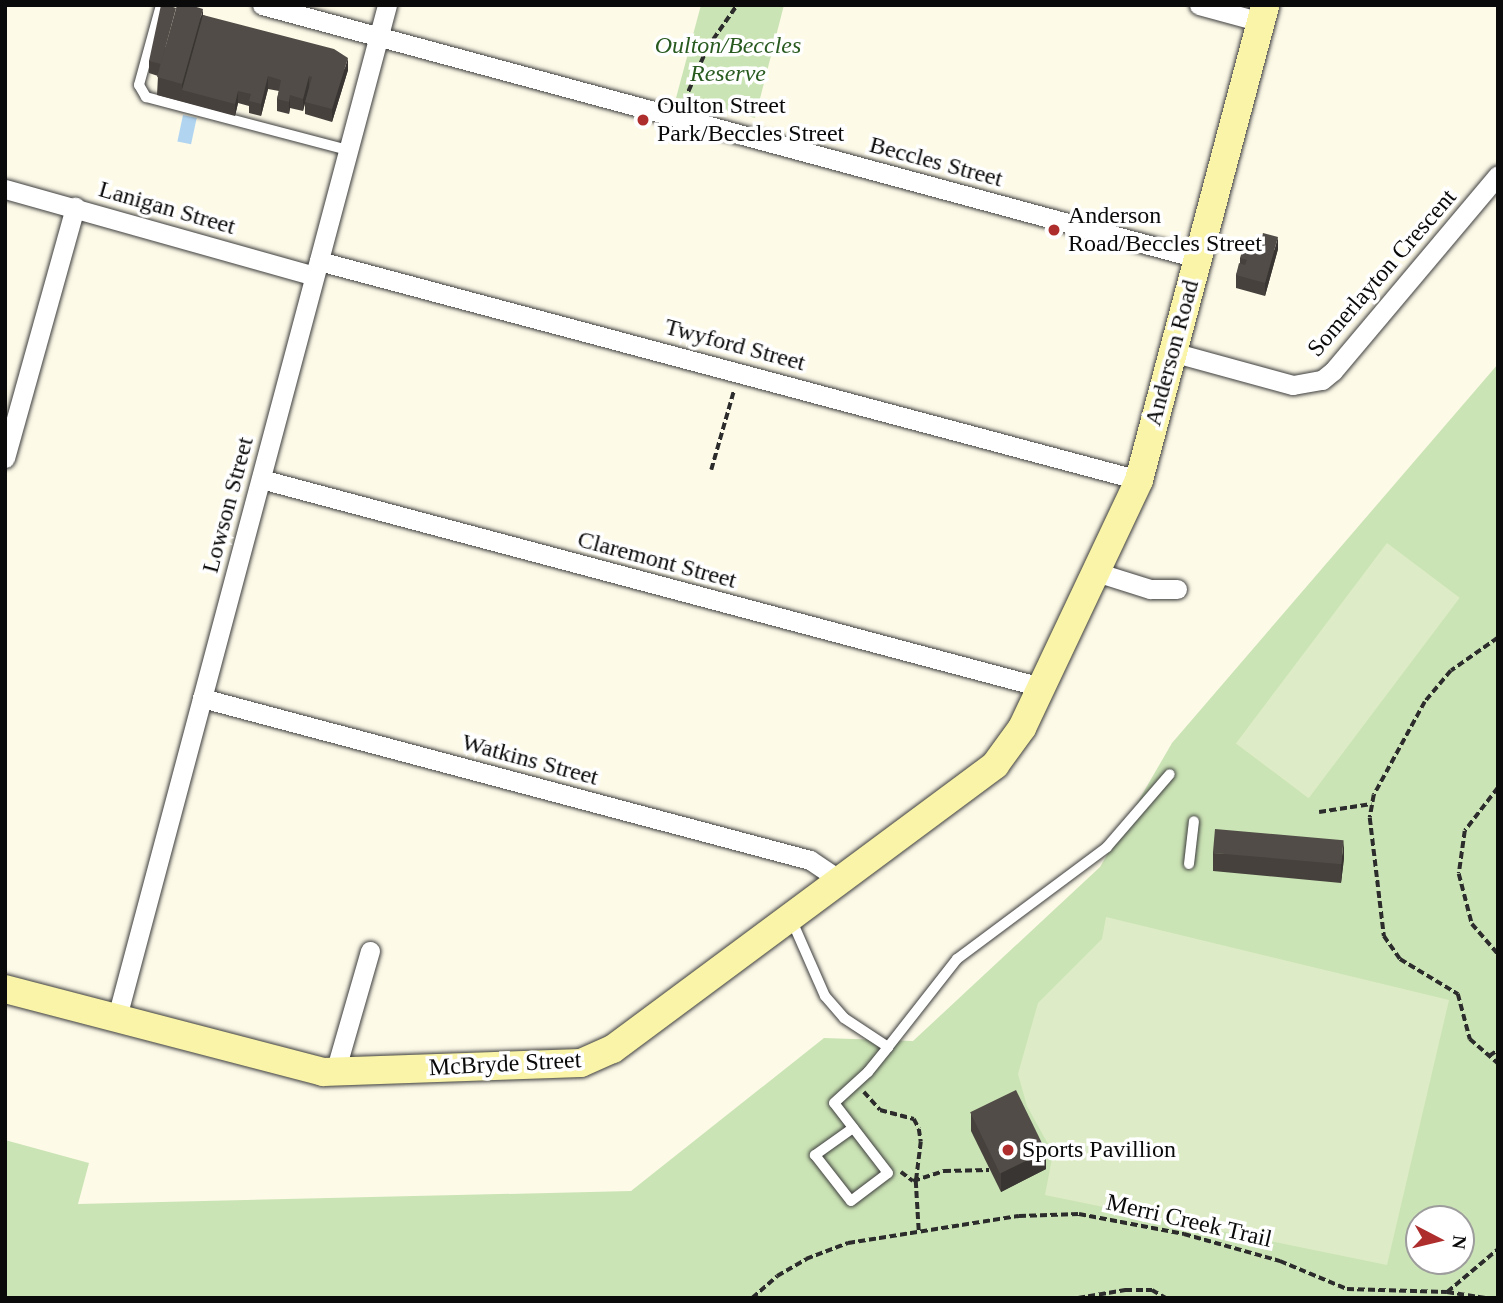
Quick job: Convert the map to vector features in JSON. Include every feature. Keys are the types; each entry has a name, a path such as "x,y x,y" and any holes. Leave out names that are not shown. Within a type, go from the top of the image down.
{"street":[{"name":"Beccles Street","path":"262,5 1197,258"},
{"name":"Lowson Street","path":"117,1017 387,5"},
{"path":"1199,5 1263,14"},
{"name":"Anderson Road","path":"1041,687 1139,480 1263,14"},
{"name":"Somerlayton Crescent","path":"1172,352 1293,385 1322,380 1333,371 1498,175"},
{"name":"Lanigan Street","path":"5,190 317,268"},
{"path":"5,458 75,207"},
{"name":"Twyford Street","path":"317,268 740,371 1139,480"},
{"name":"Claremont Street","path":"261,479 1041,687"},
{"path":"1096,572 1150,589 1177,589"},
{"name":"McBryde Street","path":"5,989 312,1070 335,1072 554,1065 596,1058 995,765 1022,728 1041,687"},
{"name":"Watkins Street","path":"202,698 810,860 840,880"},
{"path":"335,1072 370,951"}],"lane":[{"path":"161,5 139,85 146,97 348,150"},
{"path":"853,1128 815,1155 851,1201 888,1173 834,1103 856,1084 888,1047 957,959 1107,847 1170,774"},
{"path":"1189,864 1194,821"},
{"path":"791,917 825,996 844,1018 888,1047"}],"path":[{"path":"684,102 707,48 737,5"},
{"path":"711,470 740,371"},
{"path":"1498,638 1451,671 1425,702 1371,804 1384,936 1400,959 1458,993 1469,1039 1498,1063"},
{"path":"1498,788 1465,831 1459,874 1472,924 1498,954"},
{"path":"1319,812 1371,804"},
{"path":"1489,1056 1498,1050"},
{"path":"856,1084 880,1110 914,1119 921,1142 916,1181 919,1231"},
{"path":"916,1181 944,1171 989,1170"},
{"path":"900,1171 916,1181"},
{"name":"Merri Creek Trail","path":"752,1298 777,1276 806,1259 848,1243 1019,1216 1079,1214 1184,1234 1280,1261 1347,1289 1447,1292 1486,1298"},
{"path":"1447,1292 1498,1249"},
{"path":"1078,1298 1125,1290 1152,1290 1166,1298"}],"green space":[{"name":"Oulton/Beccles Reserve","path":"701,5 784,5 755,118 676,98"},
{"path":"1498,364 1498,1298 5,1298 5,1140 89,1163 78,1204 631,1191 824,1038 913,1041 1100,867 1172,743"},
{"path":"1387,543 1460,598 1309,798 1236,743"},
{"path":"1106,917 1449,1000 1387,1265 1045,1195 1053,1153 1027,1106 1018,1074 1038,1003 1102,939"}],"water":[{"path":"183,115 197,118 191,144 177,141"}],"building":[{"path":"161,5 176,8 161,64 149,61"},
{"path":"177,5 203,9 182,84 157,77"},
{"path":"203,15 334,49 348,58 332,109 305,102 312,77 309,76 303,99 290,95 289,102 277,99 281,80 268,76 261,104 249,101 251,94 238,91 235,104 182,90"},
{"path":"1263,233 1278,237 1265,283 1236,275 1239,263 1245,265 1247,260 1240,258 1246,239 1260,242"},
{"path":"1215,829 1344,840 1341,864 1213,853"},
{"name":"Sports Pavillion","path":"1016,1090 1046,1151 1000,1173 970,1112"}],"place":[{"name":"Oulton Street Park/Beccles Street","path":"643,120"},
{"name":"Anderson Road/Beccles Street","path":"1054,230"},
{"name":"Sports Pavillion","path":"1008,1150"}]}
